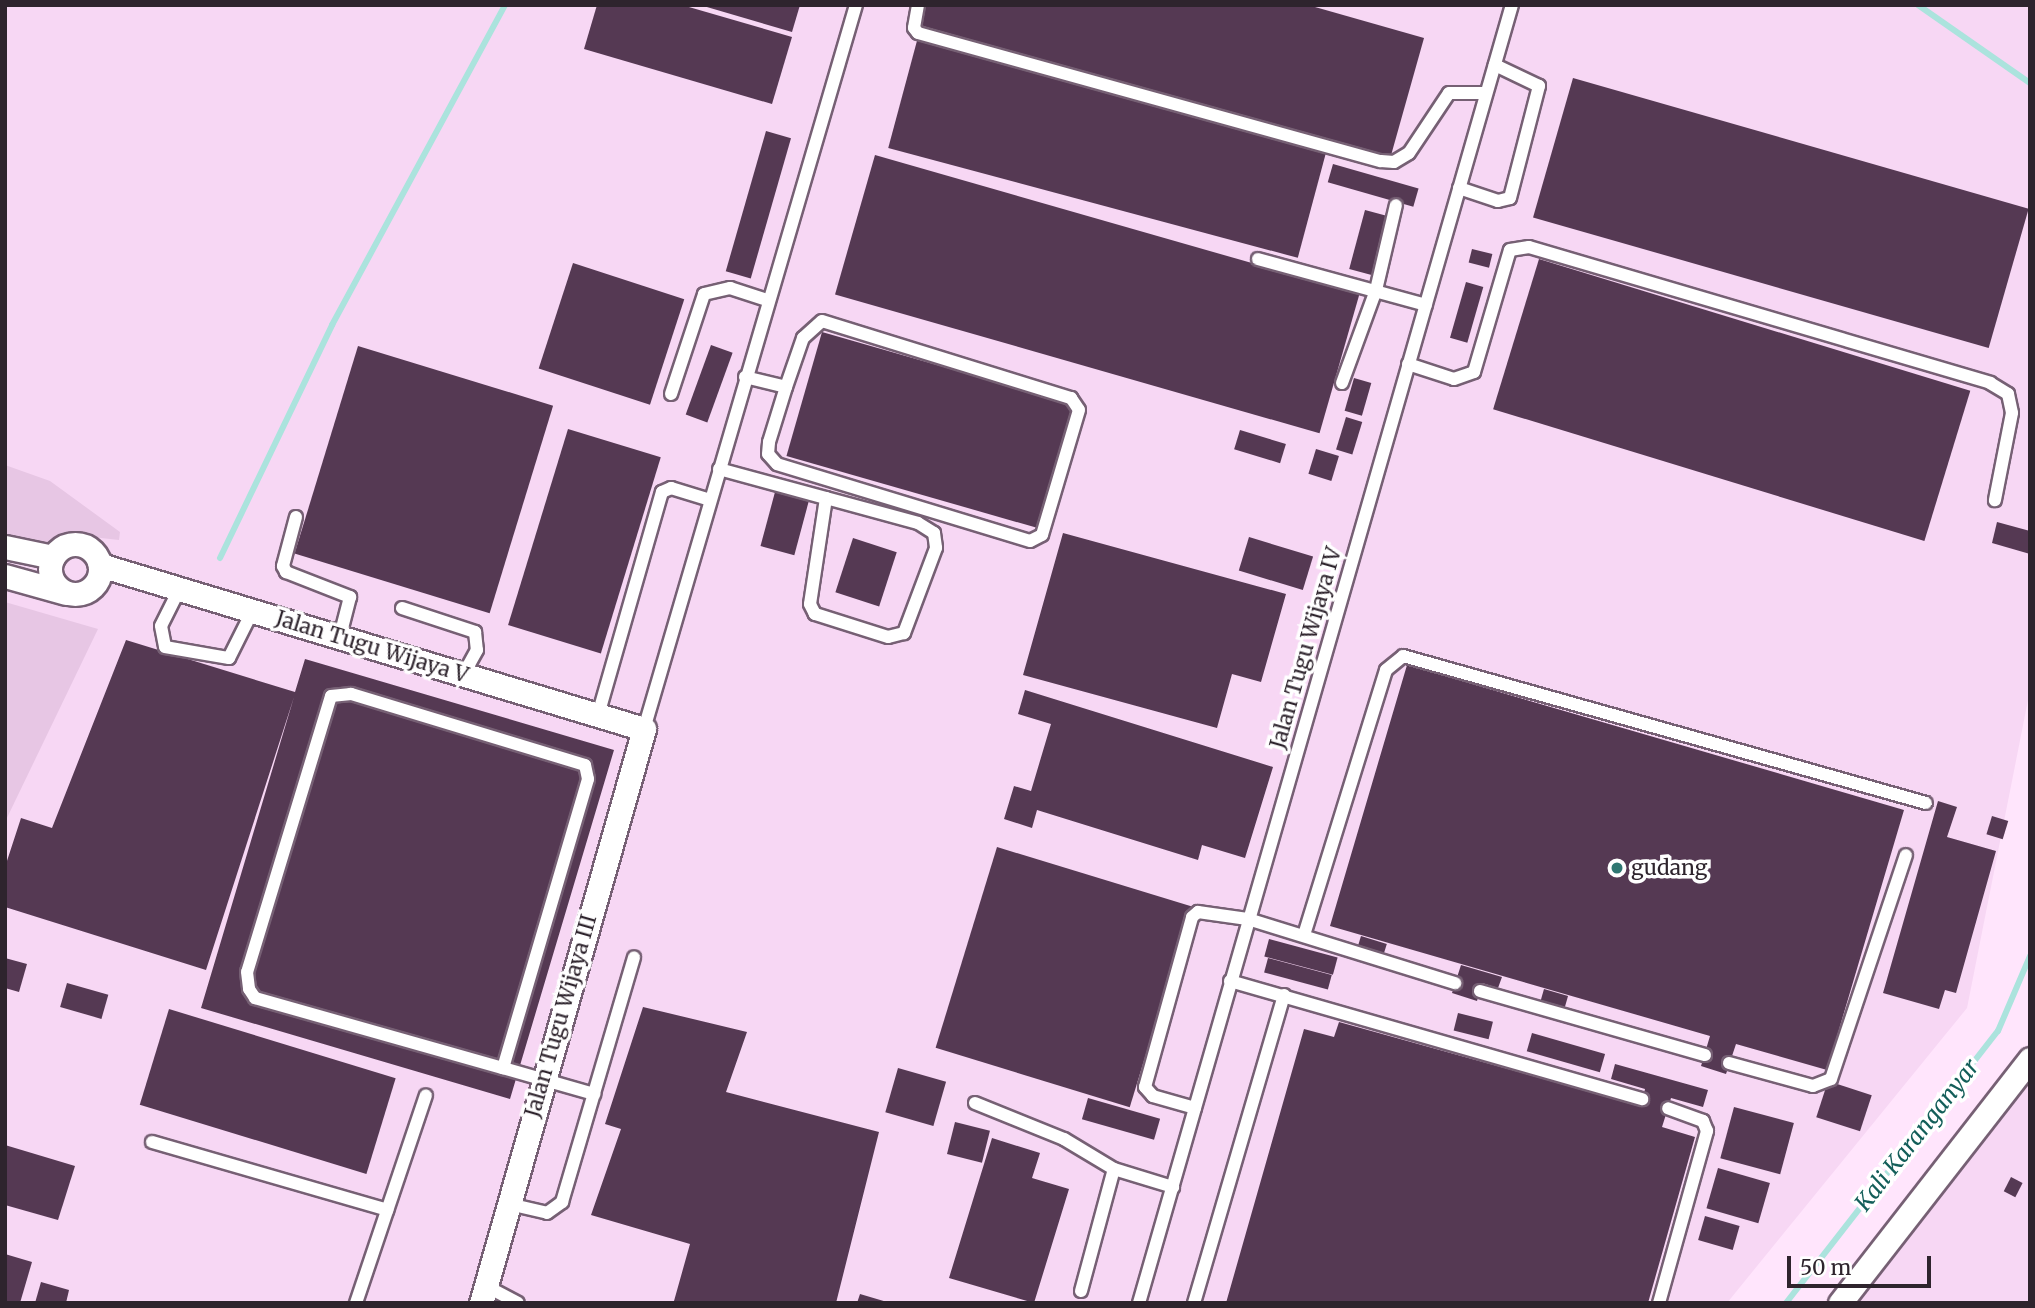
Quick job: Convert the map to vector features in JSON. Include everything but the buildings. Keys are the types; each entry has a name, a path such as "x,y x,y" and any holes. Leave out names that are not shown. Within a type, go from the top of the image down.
{"street":[{"path":"5,576 66,593 91,589 100,565 84,546 67,545 53,557 50,573 66,593"},
{"path":"5,547 53,557"},
{"name":"Jalan Tugu Wijaya V","path":"100,565 644,729"},
{"name":"Jalan Tugu Wijaya III","path":"483,1294 644,729"},
{"path":"1840,1303 2030,1059"}],"lane":[{"path":"644,729 766,300 856,5"},
{"path":"918,5 914,28 918,33 1381,161 1394,162 1409,153 1449,93 1486,93"},
{"name":"Jalan Tugu Wijaya IV","path":"1139,1303 1512,5"},
{"path":"1459,188 1498,201 1510,198 1539,86 1495,65"},
{"path":"1342,383 1376,290 1396,205"},
{"path":"1408,364 1454,379 1474,372 1510,250 1529,247 1990,383 2008,394 2012,413 1995,499"},
{"path":"1258,259 1426,305"},
{"path":"671,394 704,295 730,288 766,300"},
{"path":"822,321 1071,398 1079,410 1042,535 1030,541 776,464 768,454 769,442 786,387 803,338 822,321"},
{"path":"745,377 786,387"},
{"path":"719,469 826,498 918,523 934,533 936,548 904,633 888,637 815,614 810,593 826,498"},
{"path":"598,715 662,492 671,488 710,500"},
{"path":"296,517 283,566 286,572 350,597 340,636"},
{"path":"180,588 161,626 165,646 229,658 252,612"},
{"path":"401,608 475,632 477,650 463,675"},
{"path":"1304,935 1386,670 1403,656 1926,803"},
{"path":"503,1068 588,779 585,765 351,694 331,696 247,972 249,989 255,998 594,1094"},
{"path":"1730,1063 1813,1086 1831,1079 1906,855"},
{"path":"1195,1108 1153,1096 1146,1087 1192,917 1198,912 1248,919 1455,983"},
{"path":"509,1204 547,1213 562,1202 634,957"},
{"path":"1230,981 1643,1099"},
{"path":"1480,991 1705,1055"},
{"path":"1194,1303 1284,995"},
{"path":"356,1303 426,1096"},
{"path":"975,1103 1064,1139 1114,1169 1172,1187"},
{"path":"1659,1303 1707,1131 1703,1121 1668,1108"},
{"path":"152,1142 387,1210"},
{"path":"1081,1291 1114,1169"},
{"path":"483,1294 518,1303"}],"shaded area":[{"path":"5,5 2030,5 2030,690 1967,1008 1727,1303 5,1303"},
{"path":"5,465 50,481 120,532 119,540 65,534 35,549 5,540"},
{"path":"5,602 98,629 5,822"},
{"path":"2030,1052 2030,1303 1824,1303"}],"waterway":[{"path":"220,558 332,325 505,5"},
{"path":"1918,5 2030,83"},
{"name":"Kali Karanganyar","path":"1786,1303 1998,1031 2030,956"}],"place":[{"name":"gudang","path":"1617,868"}]}
